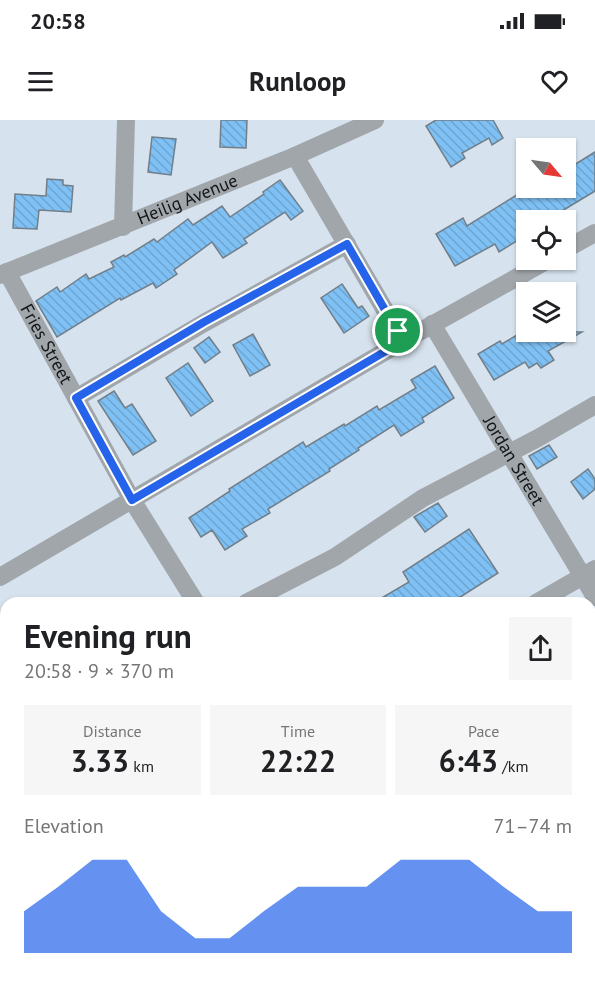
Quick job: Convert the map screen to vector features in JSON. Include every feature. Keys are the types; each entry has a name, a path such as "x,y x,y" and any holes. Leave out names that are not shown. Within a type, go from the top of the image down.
{"street":[{"path":"123,227 126,120"},
{"name":"Heilig Avenue","path":"4,274 296,156 375,120"},
{"path":"296,156 403,341"},
{"path":"576,243 595,233"},
{"path":"76,398 204,322 347,244"},
{"path":"0,577 432,324 530,270"},
{"name":"Fries Street","path":"4,274 132,500 192,597"},
{"name":"Jordan Street","path":"432,324 508,453 589,572 595,597"},
{"path":"258,597 335,557 423,498 538,438 595,405"},
{"path":"546,597 589,572"},
{"path":"561,597 589,572"}],"building":[{"path":"221,120 247,120 246,148 220,147"},
{"path":"436,120 493,120 503,138 492,145 489,138 462,153 465,158 451,167 426,126"},
{"path":"152,137 176,139 171,175 148,172"},
{"path":"595,152 595,191 564,210 516,210 516,241 499,252 495,244 455,266 436,234 463,218 467,226 516,195 516,198 576,198 576,164"},
{"path":"47,179 63,180 63,185 73,186 71,212 39,210 37,229 13,228 15,194 46,196"},
{"path":"280,180 303,211 291,220 285,212 244,239 247,243 223,258 212,242 174,270 177,274 156,288 153,283 121,300 120,298 57,337 36,301 57,287 60,292 86,274 89,279 114,267 111,262 124,255 125,257 154,239 157,242 188,219 193,225 222,206 230,217"},
{"path":"342,284 358,308 362,306 369,316 344,333 321,298"},
{"path":"253,334 270,365 250,376 233,345"},
{"path":"516,336 516,342 564,342 548,351 554,360 541,368 537,363 529,368 525,362 494,380 478,354 500,341 502,344"},
{"path":"209,337 220,352 205,363 194,348"},
{"path":"188,363 213,401 191,416 166,378"},
{"path":"435,366 454,398 422,418 424,422 401,436 394,425 358,448 359,450 329,469 330,471 268,509 270,513 242,529 247,536 225,550 212,530 201,537 189,518 230,491 229,489 303,442 306,447 377,406 379,410 416,388 411,380"},
{"path":"114,391 125,408 132,404 156,441 133,455 98,401"},
{"path":"549,445 557,457 537,469 529,456"},
{"path":"588,469 595,479 595,489 583,499 571,482"},
{"path":"438,503 447,516 425,532 414,517"},
{"path":"469,529 498,573 460,597 383,597 409,582 403,572"}],"route":[{"path":"347,244 398,331 403,341 132,500 76,398 204,322 347,244"}]}
